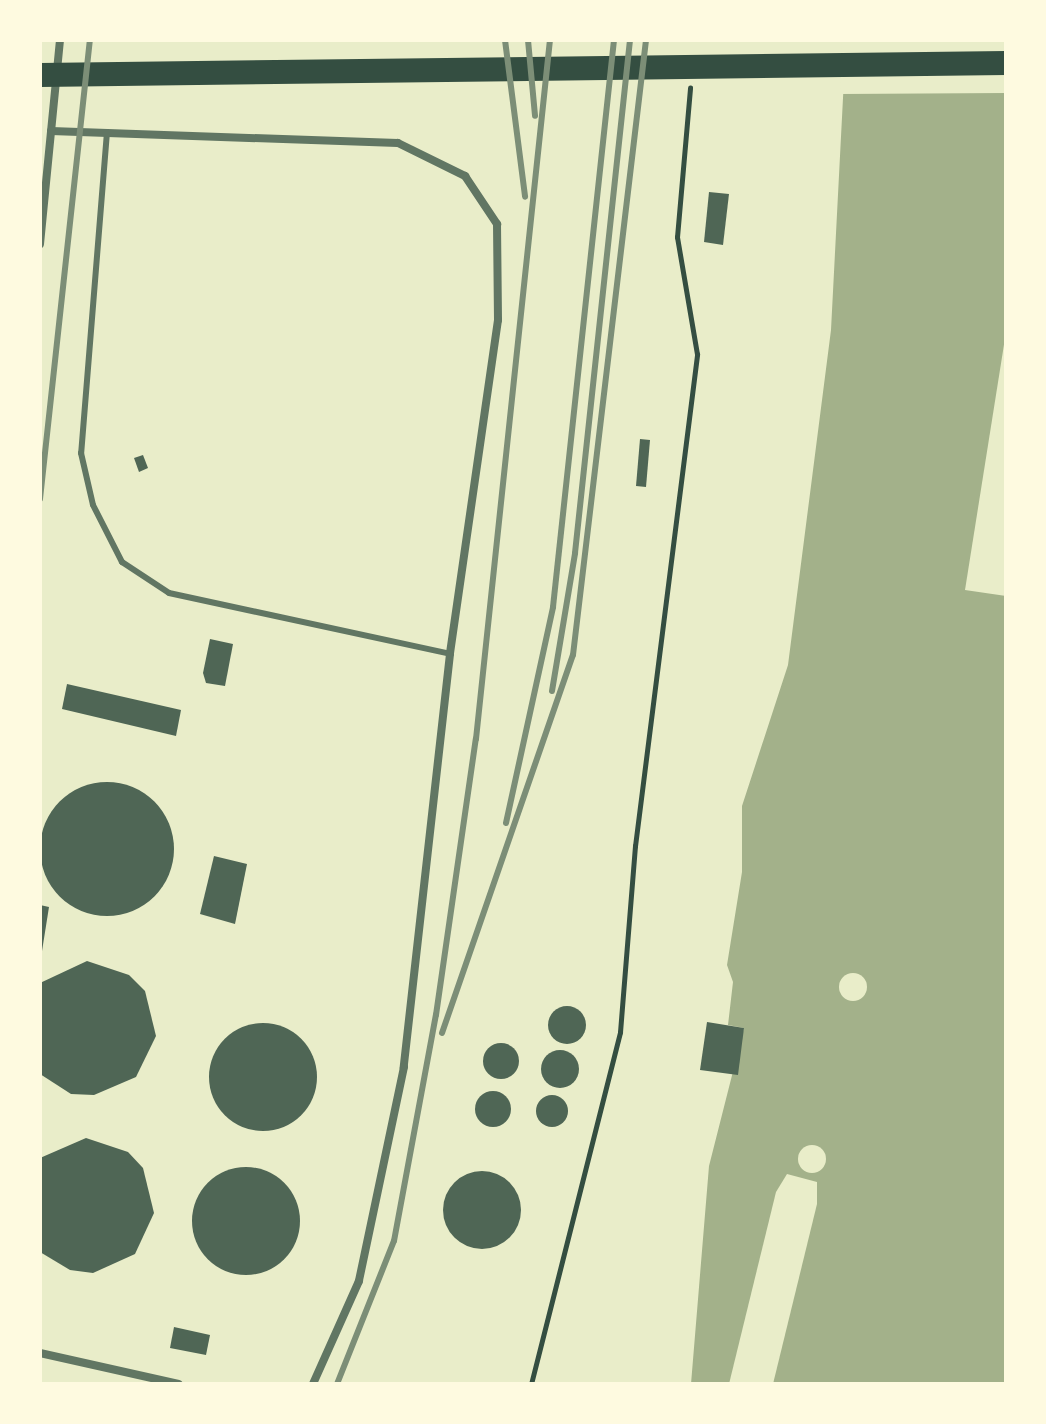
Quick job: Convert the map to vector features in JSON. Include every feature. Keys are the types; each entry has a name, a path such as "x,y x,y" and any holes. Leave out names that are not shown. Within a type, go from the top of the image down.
{"highway":[{"path":"40,75 1006,63"}],"street":[{"path":"40,244 42,196 60,40"},
{"path":"51,131 361,137 398,143 465,176 485,198 502,250 389,1158 359,1281 313,1384"},
{"path":"40,1353 179,1384"}],"lane":[{"path":"107,132 80,430 86,482 115,551 143,580 169,593 450,654"}],"path":[{"path":"531,1384 621,1017 635,846 697,354 677,237 692,70"}],"shaded area":[{"path":"846,40 1006,40 1006,1384 691,1384 709,1166 744,1028 728,1025 733,982 727,965 742,872 742,806 788,665 831,330"}],"pier":[{"path":"842,40 1006,40 1006,93 840,94"},
{"path":"1006,332 1006,596 965,590"},
{"path":"853,973 863,977 867,987 863,997 853,1001 843,997 839,987 843,977"},
{"path":"812,1145 822,1149 826,1159 822,1169 812,1173 802,1169 798,1159 802,1149"},
{"path":"787,1174 817,1182 817,1204 773,1384 729,1384 776,1192"}],"building":[{"path":"709,192 729,194 723,245 704,242"},
{"path":"640,439 650,440 646,487 636,486"},
{"path":"143,455 148,468 139,472 134,458"},
{"path":"210,639 233,644 225,686 206,683 203,673"},
{"path":"67,684 181,710 176,736 62,709"},
{"path":"107,782 133,787 154,802 169,823 174,849 169,875 154,896 133,911 107,916 81,911 60,896 45,875 40,849 45,823 60,802 81,787"},
{"path":"214,856 247,864 235,924 200,914"},
{"path":"40,905 49,907 42,951 40,951"},
{"path":"87,961 129,975 145,991 156,1036 136,1077 94,1095 71,1094 40,1074 40,983"},
{"path":"567,1006 580,1012 586,1025 580,1038 567,1044 554,1038 548,1025 554,1012"},
{"path":"707,1022 744,1028 738,1075 700,1070"},
{"path":"263,1023 284,1027 301,1039 313,1056 317,1077 313,1098 301,1115 284,1127 263,1131 242,1127 225,1115 213,1098 209,1077 213,1056 225,1039 242,1027"},
{"path":"501,1043 514,1048 519,1061 514,1074 501,1079 488,1074 483,1061 488,1048"},
{"path":"560,1050 573,1056 579,1069 573,1082 560,1088 547,1082 541,1069 547,1056"},
{"path":"493,1091 506,1096 511,1109 506,1122 493,1127 480,1122 475,1109 480,1096"},
{"path":"552,1095 564,1099 568,1111 564,1123 552,1127 540,1123 536,1111 540,1099"},
{"path":"86,1138 128,1152 143,1168 154,1213 135,1254 93,1273 70,1270 40,1252 40,1158"},
{"path":"246,1167 267,1171 284,1183 296,1200 300,1221 296,1242 284,1259 267,1271 246,1275 225,1271 208,1259 196,1242 192,1221 196,1200 208,1183 225,1171"},
{"path":"474,1171 490,1171 504,1177 515,1188 521,1210 515,1232 504,1243 490,1249 474,1249 460,1243 449,1232 443,1218 443,1202 449,1188 460,1177"},
{"path":"174,1327 210,1335 206,1355 170,1348"}],"railway":[{"path":"40,499 90,40"},
{"path":"505,40 525,197"},
{"path":"528,40 535,116"},
{"path":"337,1384 394,1241 436,1015 476,739 550,40"},
{"path":"506,823 553,607 614,40"},
{"path":"552,691 575,553 630,40"},
{"path":"442,1033 573,655 646,40"}]}
